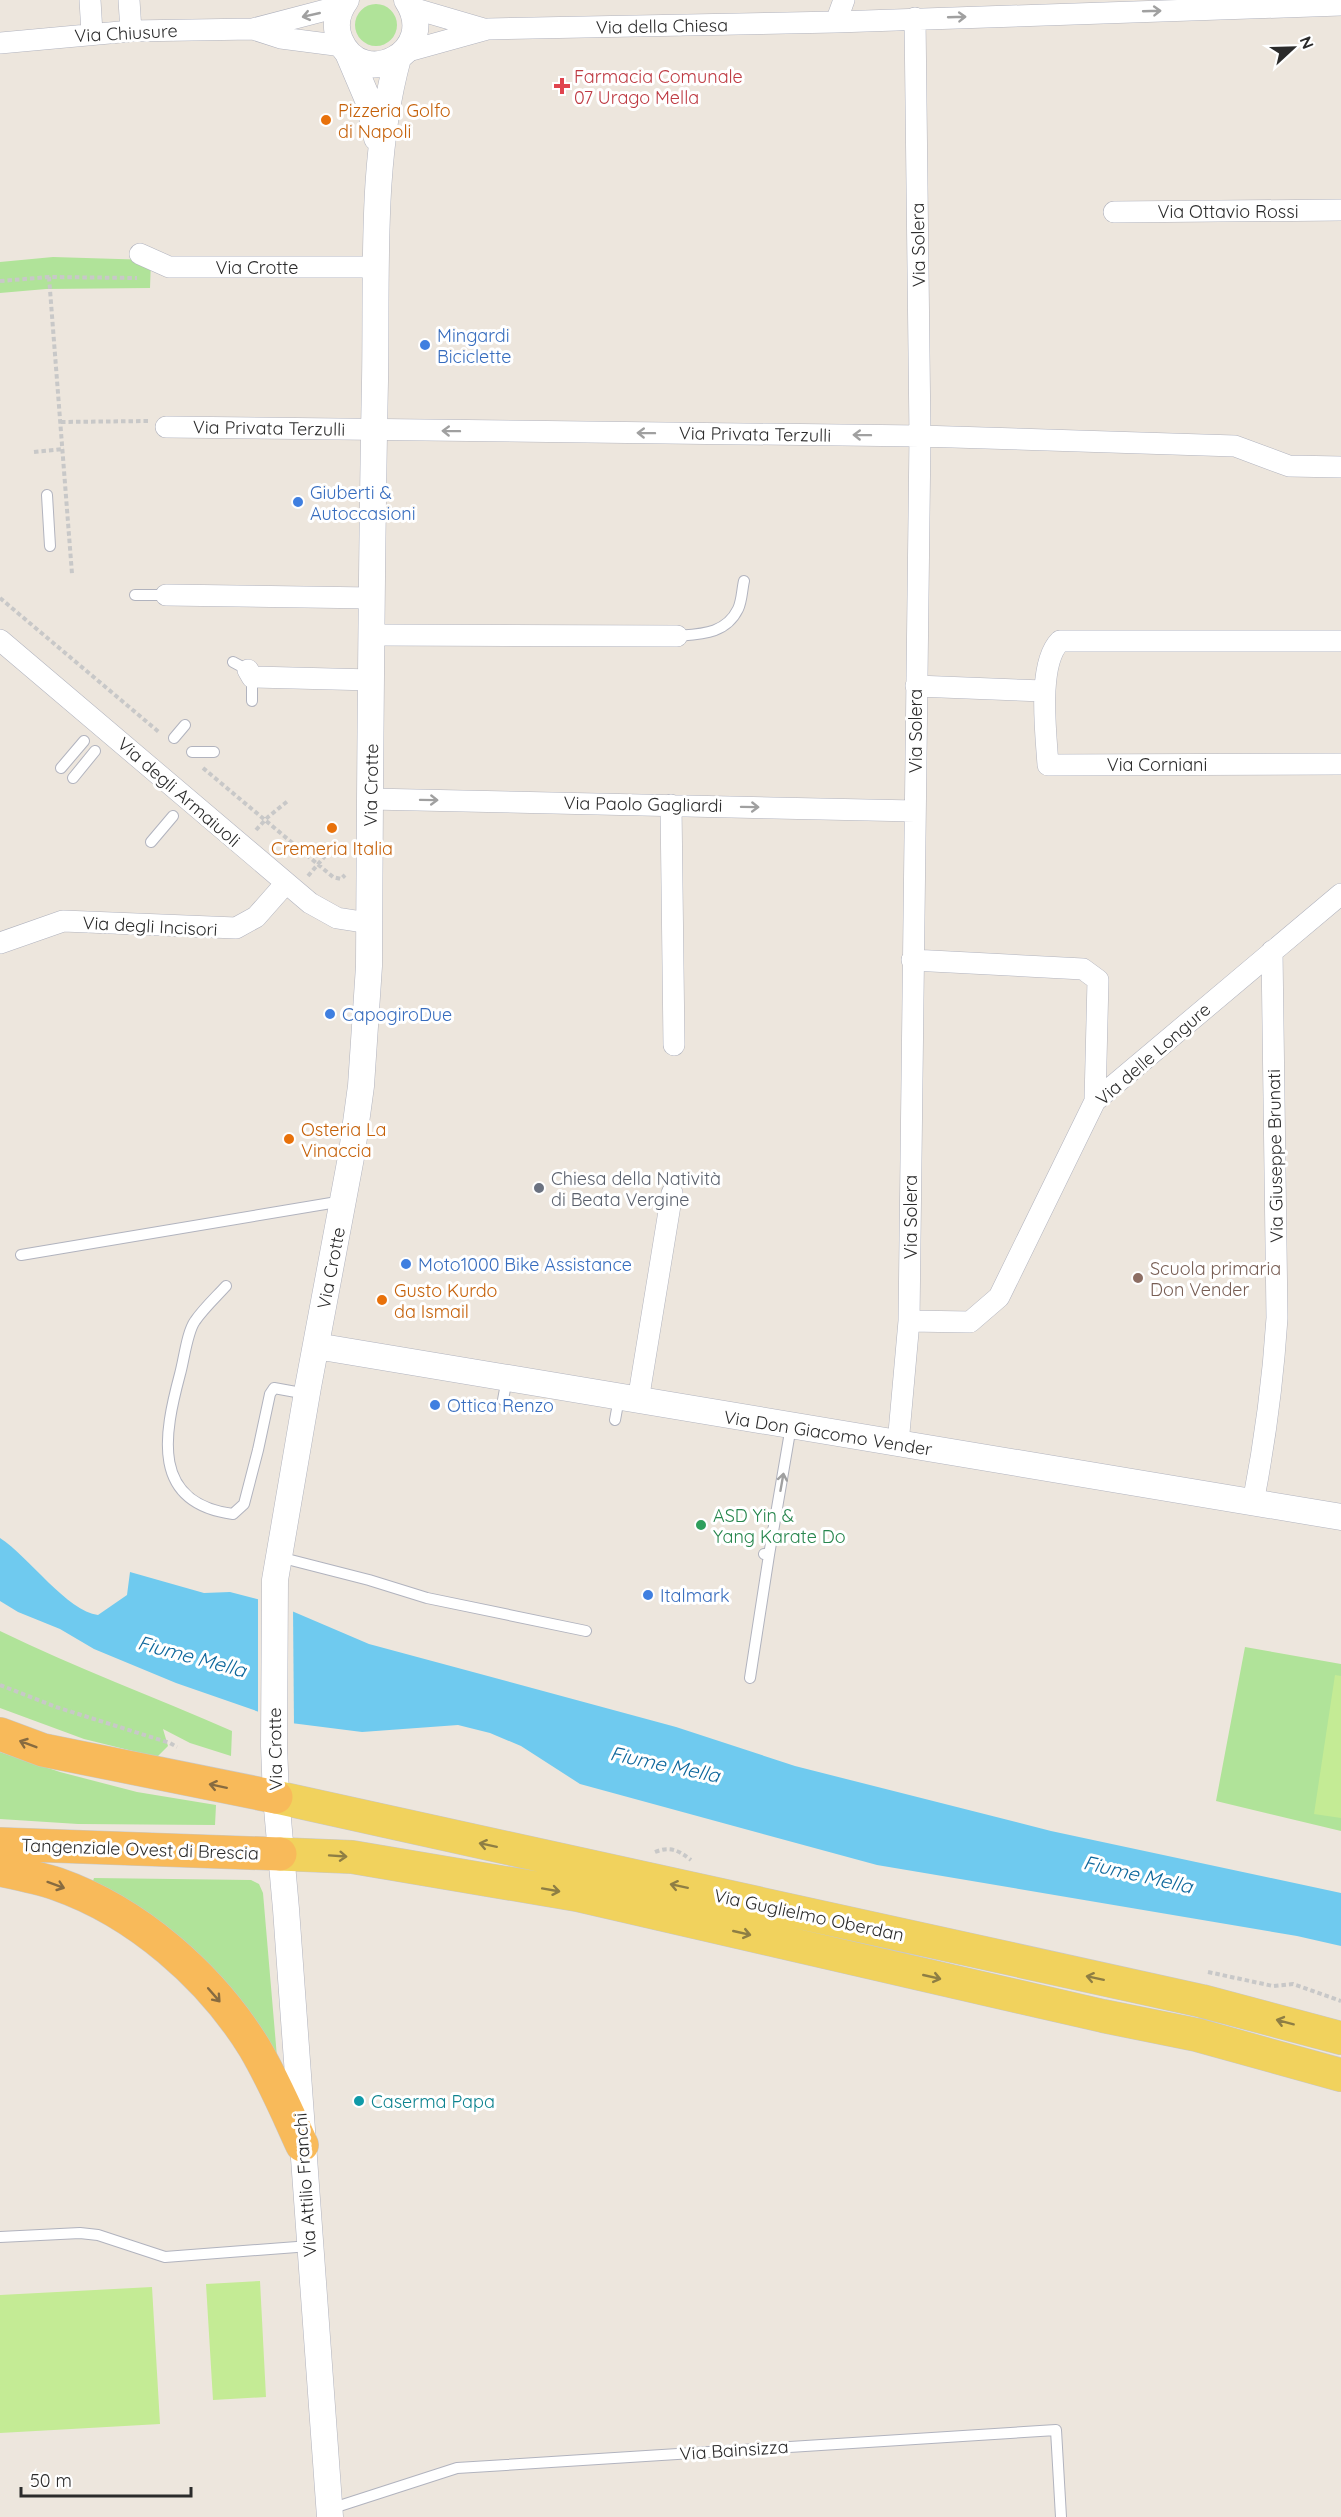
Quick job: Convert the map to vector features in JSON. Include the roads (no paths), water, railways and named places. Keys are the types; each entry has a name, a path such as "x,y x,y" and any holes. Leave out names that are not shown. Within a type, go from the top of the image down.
{"highway":[{"path":"0,1734 43,1750 276,1797"},
{"name":"Tangenziale Ovest di Brescia","path":"0,1844 30,1847 280,1854"},
{"path":"0,1870 58,1885 87,1898 142,1930 191,1971 214,1994 252,2045 267,2069 302,2145"}],"main road":[{"name":"Via Guglielmo Oberdan","path":"276,1797 1202,2001 1341,2038"},
{"name":"Via Guglielmo Oberdan","path":"280,1854 352,1857 577,1895 1103,2016 1197,2035 1341,2075"}],"street":[{"path":"90,0 92,33"},
{"path":"129,0 131,31"},
{"path":"836,21 844,0"},
{"name":"Via Chiusure","path":"0,43 92,33 253,29 344,3"},
{"name":"Via Crotte","path":"344,3 337,26 368,100 380,162"},
{"name":"Via della Chiesa","path":"410,4 488,30"},
{"name":"Via Crotte","path":"280,1854 274,1756 277,1568 344,1201 361,1086 366,1023 380,162 388,100 401,55 414,36 415,17 410,4"},
{"name":"Via della Chiesa","path":"401,55 488,30 1341,5"},
{"name":"Via Solera","path":"898,1444 909,1321 915,687 920,436 915,18"},
{"name":"Via Chiusure","path":"253,29 281,38 346,49"},
{"path":"346,49 364,62 372,64 381,64 401,55"},
{"name":"Via Ottavio Rossi","path":"1114,212 1341,210"},
{"name":"Via Crotte","path":"140,254 169,267 378,267"},
{"name":"Via Privata Terzulli","path":"166,427 920,436 1235,446 1288,466 1341,466"},
{"path":"166,596 372,598"},
{"path":"372,635 677,636"},
{"name":"Via degli Armaiuoli","path":"0,640 286,883 328,914 347,920 369,922"},
{"name":"Via Corniani","path":"1341,641 1060,641 1053,648 1044,691 1048,765 1341,764"},
{"path":"248,679 372,680"},
{"path":"915,687 1044,691"},
{"name":"Via Paolo Gagliardi","path":"370,799 915,811"},
{"path":"671,805 674,1046"},
{"name":"Via degli Incisori","path":"0,943 63,921 236,928 256,916 286,883"},
{"name":"Via delle Longure","path":"909,1321 969,1322 999,1297 1095,1101 1341,894"},
{"name":"Via Giuseppe Brunati","path":"1253,1503 1274,1376 1276,1318 1272,951"},
{"path":"912,960 1083,969 1098,980 1095,1101"},
{"path":"624,1406 672,1193"},
{"name":"Via Don Giacomo Vender","path":"316,1346 505,1389 791,1426 1341,1517"},
{"name":"Via Attilio Franchi","path":"280,1854 287,1920 330,2513"}],"lane":[{"path":"47,495 50,546"},
{"path":"677,636 708,634 725,625 738,608 744,581"},
{"path":"135,595 166,596"},
{"path":"174,738 185,725"},
{"path":"61,768 84,741"},
{"path":"73,778 95,751"},
{"path":"192,752 214,753"},
{"path":"150,842 173,816"},
{"path":"21,1255 344,1201"},
{"path":"226,1286 194,1322 168,1419 168,1464 182,1492 215,1512 233,1514 244,1504 270,1394 274,1388 307,1394"},
{"path":"750,1678 767,1555 791,1426"},
{"path":"277,1568 586,1631"},
{"path":"0,2237 80,2233 98,2235 165,2258 310,2246"},
{"name":"Via Bainsizza","path":"330,2513 457,2468 1056,2430 1061,2517"}],"water":[{"name":"Fiume Mella","path":"0,1538 61,1594 86,1612 98,1615 127,1595 130,1572 204,1593 230,1592 273,1603 369,1644 676,1727 795,1766 1051,1831 1341,1893 1341,1946 1297,1936 877,1865 580,1784 521,1746 490,1733 458,1725 362,1732 291,1723 176,1683 94,1649 60,1629 18,1612 0,1601"}],"place":[{"name":"Farmacia Comunale 07 Urago Mella","path":"562,86"},
{"name":"Pizzeria Golfo di Napoli","path":"326,120"},
{"name":"Mingardi Biciclette","path":"425,345"},
{"name":"Giuberti & Autoccasioni","path":"298,502"},
{"name":"Cremeria Italia","path":"332,828"},
{"name":"CapogiroDue","path":"330,1014"},
{"name":"Osteria La Vinaccia","path":"289,1139"},
{"name":"Chiesa della Natività di Beata Vergine","path":"539,1188"},
{"name":"Moto1000 Bike Assistance","path":"406,1264"},
{"name":"Scuola primaria Don Vender","path":"1138,1278"},
{"name":"Gusto Kurdo da Ismail","path":"382,1300"},
{"name":"Ottica Renzo","path":"435,1405"},
{"name":"ASD Yin & Yang Karate Do","path":"701,1525"},
{"name":"Italmark","path":"648,1595"},
{"name":"Caserma Papa","path":"359,2101"}]}
